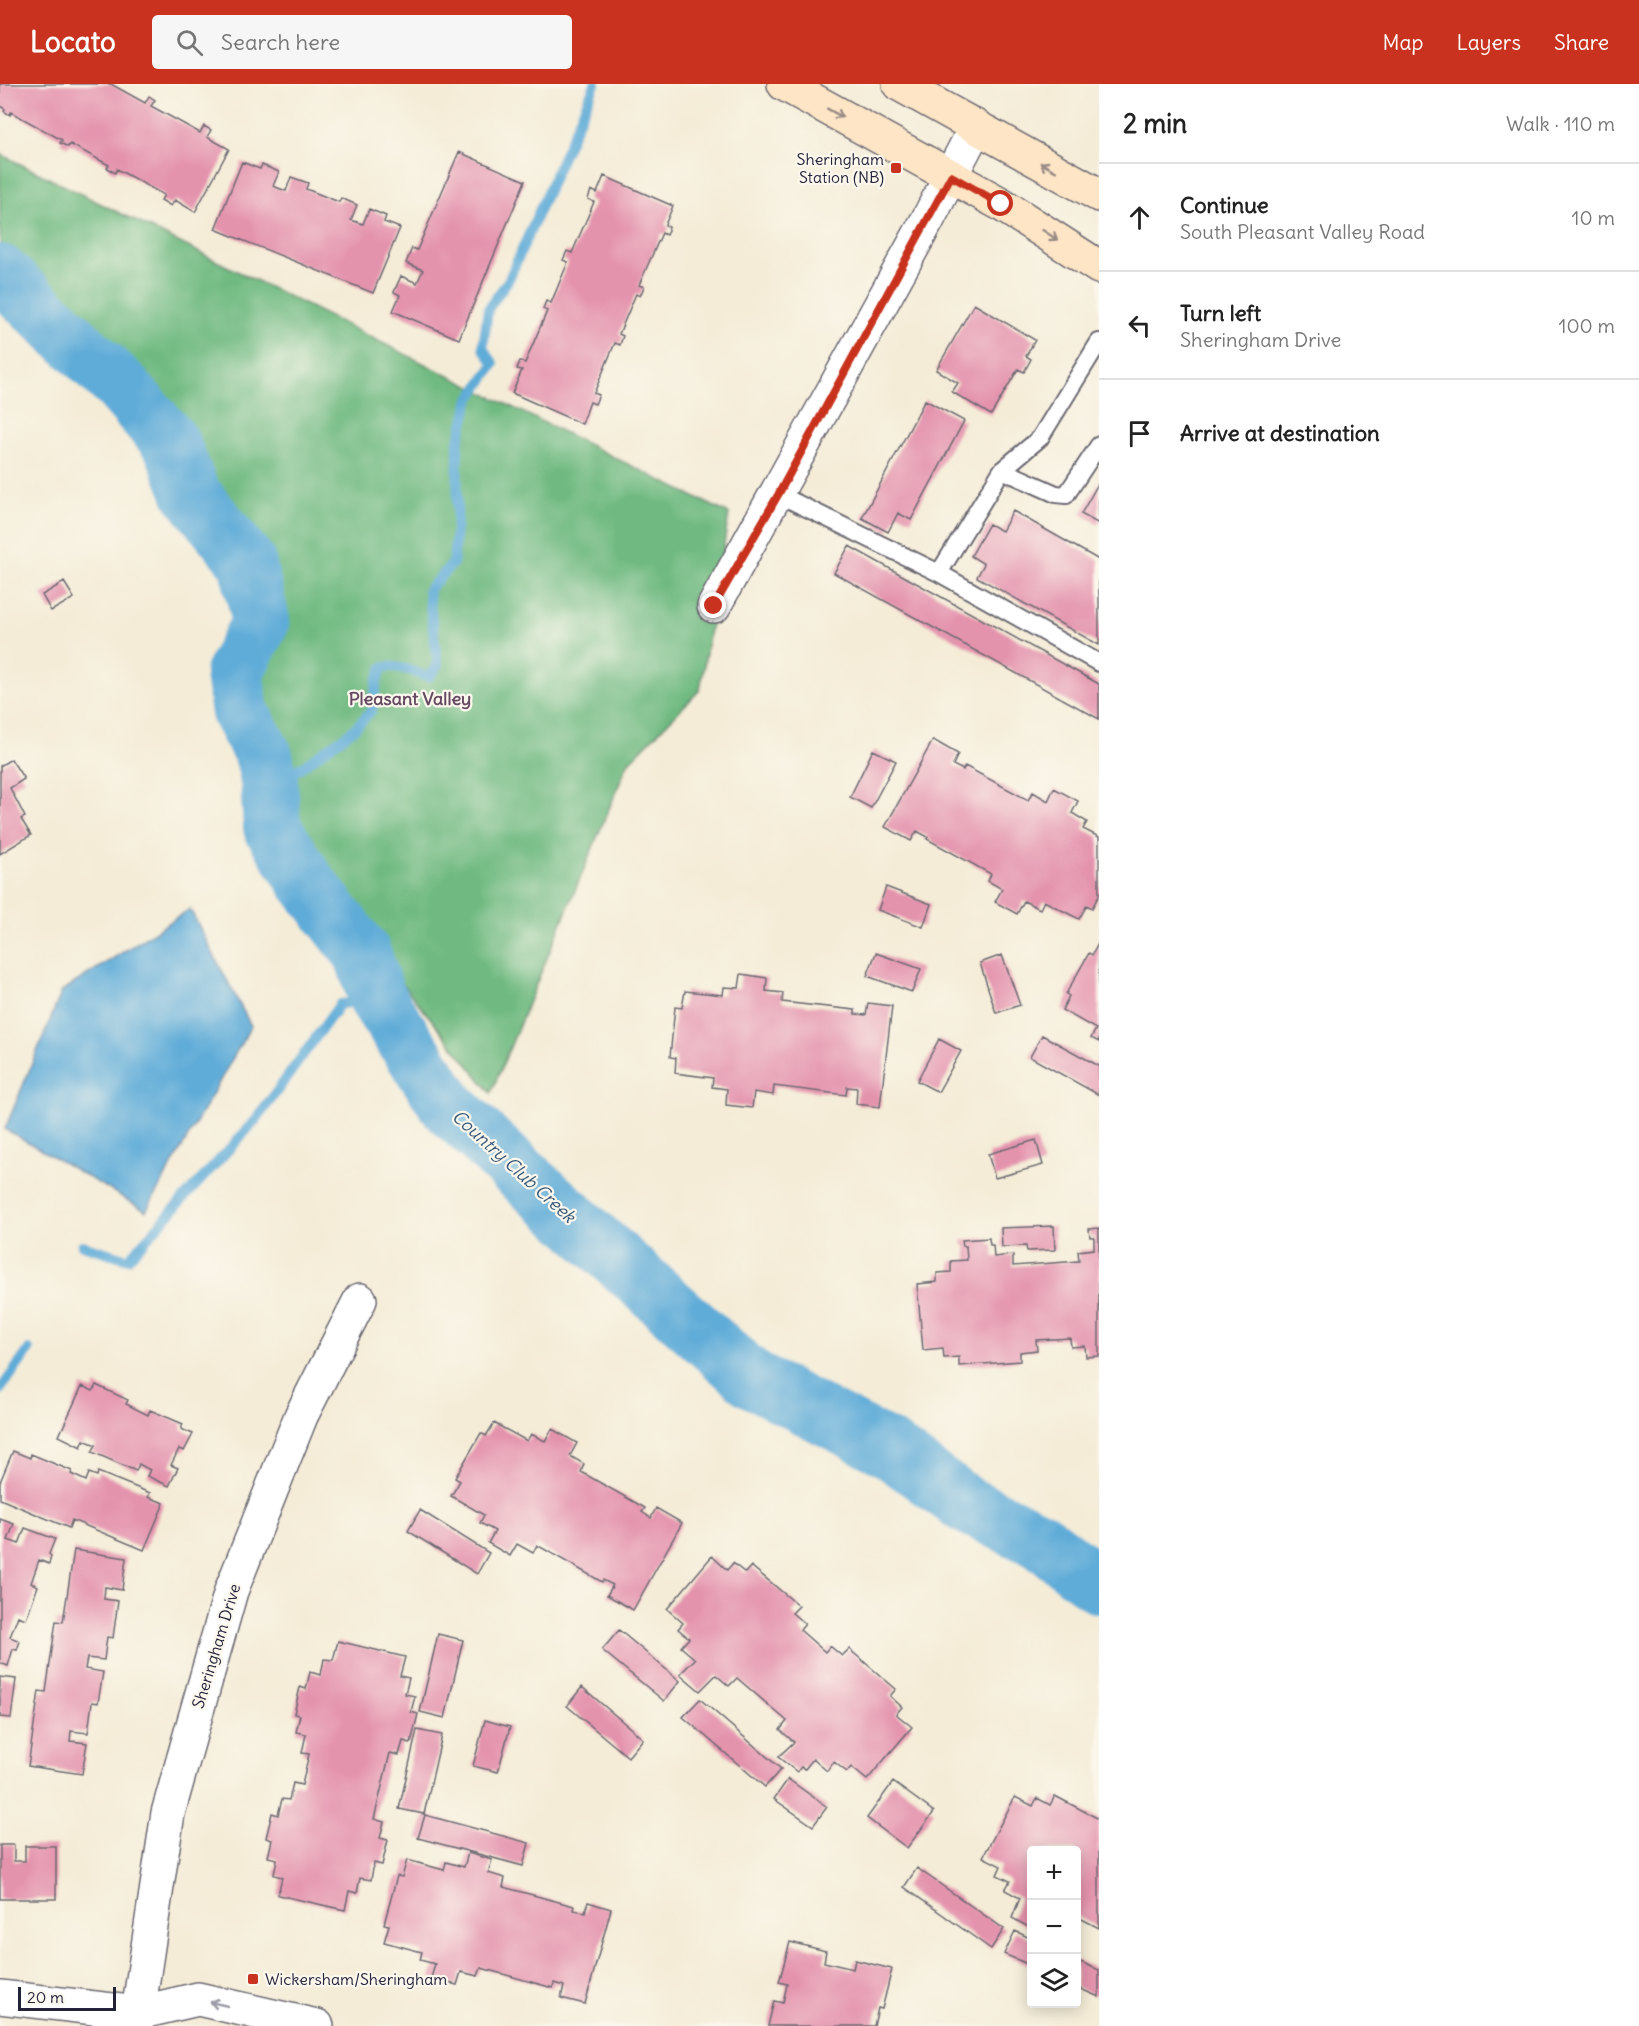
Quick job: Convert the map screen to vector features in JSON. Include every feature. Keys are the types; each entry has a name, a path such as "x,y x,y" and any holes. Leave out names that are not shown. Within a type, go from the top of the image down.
{"main road":[{"path":"784,84 1001,204 1099,267"},
{"path":"899,84 1099,195"}],"street":[{"path":"714,606 778,495 976,128"},
{"name":"Sheringham Drive","path":"146,2020 168,1813 231,1591 301,1416 360,1300"},
{"path":"0,1997 146,2020 198,1999 317,2026"}],"lane":[{"path":"939,573 1002,470 1040,438 1099,342"},
{"path":"1002,470 1056,494 1066,495 1099,445"},
{"path":"778,495 939,573 1099,663"}],"green space":[{"path":"0,154 729,514 700,690 628,763 491,1093 287,842 285,795 245,675 273,620 265,582 233,525 193,473 147,400 0,260"}],"water":[{"path":"190,909 251,1026 146,1211 5,1129 62,991"}],"building":[{"path":"0,84 111,84 145,103 149,96 155,100 151,106 200,133 204,126 211,130 207,137 229,149 195,212 175,200 171,206 161,200 164,195 117,169 115,173 107,168 109,165 70,144 68,147 60,143 62,140 11,112 10,115 4,111 5,109 0,106"},
{"path":"459,152 525,181 459,339 393,311 400,295 394,292 401,276 417,283 423,270 406,263 412,248 417,250"},
{"path":"242,162 260,169 262,165 279,172 273,186 286,191 291,177 308,183 306,189 339,202 341,198 357,205 351,220 363,224 369,209 386,216 384,222 400,228 373,293 215,229"},
{"path":"604,176 673,206 665,225 669,227 666,235 662,233 639,285 644,287 640,296 636,294 619,334 623,336 620,345 615,343 594,393 599,395 595,404 590,402 582,424 512,393 522,370 517,369 520,361 525,363 547,311 543,309 546,301 551,303 568,262 563,260 567,251 572,253 594,202 588,199 591,190 597,193"},
{"path":"974,304 1035,340 1026,356 1031,359 1024,372 1018,369 991,415 952,392 958,383 936,370"},
{"path":"925,400 964,421 911,520 898,513 888,532 862,518"},
{"path":"1099,482 1099,524 1081,514"},
{"path":"1013,511 1099,560 1099,645 977,577 984,564 971,556 989,524 1002,531"},
{"path":"849,546 1099,684 1099,719 834,573"},
{"path":"64,582 74,598 51,611 42,595"},
{"path":"933,740 958,754 953,765 963,770 965,766 1028,800 1033,792 1048,801 1054,788 1078,801 1072,813 1087,822 1083,829 1099,837 1099,895 1092,908 1087,905 1079,919 1044,901 1040,909 1024,901 1017,914 995,902 1002,889 988,881 991,874 927,839 928,837 917,831 911,841 885,827"},
{"path":"873,750 896,761 871,808 850,797"},
{"path":"11,759 24,779 10,788 25,817 21,819 31,835 0,854 0,766"},
{"path":"886,887 931,904 923,927 878,910"},
{"path":"1099,942 1099,1042 1091,1038 1096,1029 1062,1010 1069,996 1066,994 1089,953 1092,955"},
{"path":"876,953 921,969 912,992 867,976"},
{"path":"1002,955 1020,1005 996,1013 980,963"},
{"path":"741,974 767,978 766,991 783,993 782,1002 855,1010 855,1014 866,1015 868,1003 892,1006 880,1107 856,1104 857,1088 847,1087 846,1095 774,1086 773,1095 754,1092 752,1108 726,1105 727,1089 712,1087 713,1078 675,1073 676,1058 670,1057 675,1007 682,1008 685,991 723,995 724,987 739,988"},
{"path":"1042,1035 1099,1066 1099,1095 1030,1057"},
{"path":"939,1039 961,1051 938,1092 917,1081"},
{"path":"1036,1140 1043,1165 995,1178 988,1154"},
{"path":"1054,1226 1055,1250 1027,1251 1026,1246 1002,1247 1001,1228"},
{"path":"1099,1228 1099,1356 1086,1357 1085,1346 1071,1347 1070,1338 1036,1340 1037,1350 1020,1352 1020,1361 959,1366 959,1357 944,1358 943,1348 923,1350 917,1284 937,1282 937,1273 951,1272 951,1261 967,1260 966,1246 963,1246 962,1240 989,1238 990,1245 993,1245 994,1257 1013,1255 1013,1266 1079,1261 1078,1251 1094,1249 1094,1237 1090,1237 1089,1229"},
{"path":"96,1385 128,1400 126,1404 148,1415 150,1410 183,1424 181,1429 193,1434 184,1451 179,1449 171,1465 178,1468 169,1486 147,1476 150,1470 139,1464 136,1471 92,1452 96,1445 84,1440 81,1447 59,1436 82,1386 93,1391"},
{"path":"494,1423 527,1441 531,1434 545,1441 552,1429 577,1443 570,1456 584,1464 581,1472 645,1508 642,1512 651,1518 656,1508 682,1523 633,1610 607,1595 613,1585 603,1580 602,1582 537,1545 533,1553 517,1544 510,1556 488,1543 495,1531 480,1523 484,1515 451,1496 460,1481 455,1478 481,1433 486,1436"},
{"path":"13,1451 30,1458 31,1454 72,1471 71,1474 86,1481 89,1473 97,1476 98,1472 150,1493 148,1497 164,1503 144,1550 72,1520 69,1528 0,1499 0,1482"},
{"path":"420,1510 489,1553 477,1574 408,1531"},
{"path":"0,1519 14,1524 8,1540 19,1544 25,1528 55,1539 49,1554 51,1556 49,1564 39,1560 31,1583 38,1586 26,1619 18,1616 10,1637 20,1641 17,1650 13,1649 8,1666 0,1663"},
{"path":"74,1550 126,1558 122,1590 105,1587 104,1599 118,1601 113,1638 107,1637 104,1660 87,1658 85,1669 103,1672 98,1703 92,1702 88,1733 71,1731 70,1741 87,1743 82,1774 28,1766 39,1691 46,1692 56,1621 63,1622"},
{"path":"712,1556 727,1570 733,1563 745,1573 751,1566 799,1606 792,1613 805,1624 800,1630 825,1652 830,1646 842,1656 849,1649 896,1689 890,1696 902,1707 896,1714 912,1727 867,1780 851,1767 847,1772 834,1762 827,1771 813,1759 805,1769 801,1767 797,1772 778,1757 794,1742 780,1730 787,1721 737,1678 729,1686 716,1675 700,1691 680,1674 695,1659 681,1647 689,1638 678,1629 683,1623 667,1609"},
{"path":"619,1630 680,1681 664,1701 602,1650"},
{"path":"438,1634 463,1640 445,1718 420,1712"},
{"path":"338,1641 405,1657 400,1676 409,1678 405,1694 415,1696 411,1712 418,1714 411,1743 403,1741 399,1755 390,1753 374,1819 384,1822 380,1838 388,1840 382,1865 374,1863 371,1880 360,1878 357,1893 349,1891 345,1910 278,1895 282,1877 274,1875 277,1859 268,1857 272,1840 266,1838 272,1813 278,1815 282,1799 289,1800 293,1783 302,1785 309,1754 302,1753 306,1734 296,1732 300,1715 294,1714 300,1687 306,1689 310,1672 321,1675 324,1659 333,1660"},
{"path":"0,1677 16,1679 11,1718 0,1717"},
{"path":"582,1687 643,1739 628,1757 567,1706"},
{"path":"700,1699 781,1769 765,1787 683,1717"},
{"path":"485,1720 510,1727 498,1772 473,1766"},
{"path":"417,1730 442,1735 424,1814 399,1809"},
{"path":"788,1779 827,1807 813,1826 774,1799"},
{"path":"893,1782 934,1812 907,1848 867,1818"},
{"path":"1055,1796 1099,1819 1099,1928 1081,1919 1081,1846 1027,1846 1027,1926 1012,1918 1020,1898 1005,1890 1010,1881 997,1875 1001,1866 983,1857 1015,1797 1033,1806 1037,1798 1050,1805"},
{"path":"425,1815 529,1843 523,1866 418,1838"},
{"path":"0,1845 14,1845 14,1861 25,1861 25,1846 56,1846 56,1899 0,1899"},
{"path":"468,1853 492,1860 488,1873 505,1878 503,1887 574,1906 573,1910 585,1912 588,1902 611,1909 585,2004 561,1998 564,1986 554,1983 553,1988 481,1968 478,1976 461,1972 457,1985 431,1978 435,1964 420,1960 422,1952 384,1942 389,1925 384,1924 397,1876 402,1877 407,1860 444,1870 446,1862 464,1867"},
{"path":"917,1868 1004,1929 991,1949 904,1887"},
{"path":"1015,1931 1027,1937 1027,1964 1004,1954"},
{"path":"790,1942 826,1951 824,1962 853,1969 855,1960 892,1969 882,2009 878,2008 874,2026 768,2026 774,2001 783,2003 787,1984 779,1982"},
{"path":"1081,1962 1099,1970 1099,1997 1081,1989"}],"waterway":[{"path":"269,781 296,771 353,730 372,710 377,681 383,667 401,668 429,677 438,665 428,590 453,563 457,518 458,444 469,401 494,364 483,348 488,309 509,279 595,84"},
{"name":"Country Club Creek","path":"0,273 120,385 171,443 191,493 247,562 261,621 234,673 240,712 264,756 269,781 272,827 306,881 362,953 378,1000 449,1107 752,1379 889,1449 966,1505 1040,1540 1099,1585"},
{"path":"82,1245 128,1259 256,1120 340,1004 378,1000"},
{"path":"0,1390 29,1350"}],"place":[{"name":"Sheringham Station (NB)","path":"896,168"},
{"name":"Wickersham/Sheringham","path":"253,1979"}],"district":[{"name":"Pleasant Valley","path":"410,698"}],"route":[{"path":"714,606 778,495 951,176 1001,204"}]}
